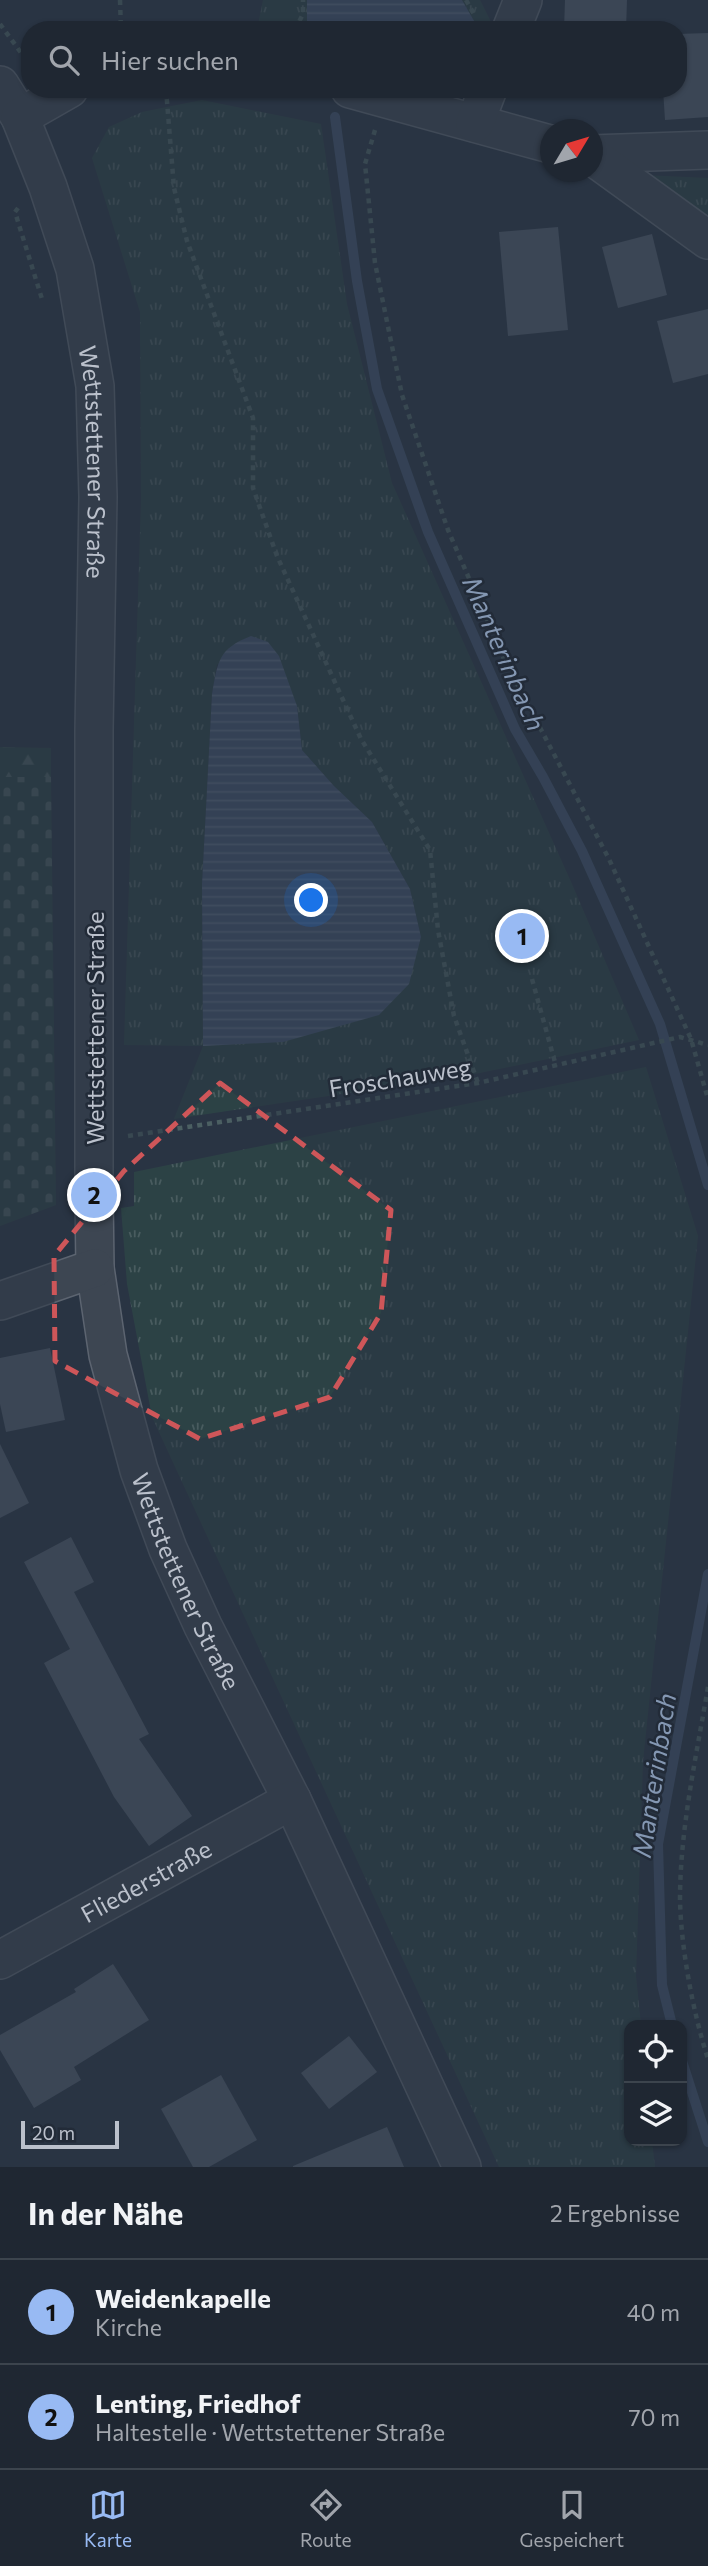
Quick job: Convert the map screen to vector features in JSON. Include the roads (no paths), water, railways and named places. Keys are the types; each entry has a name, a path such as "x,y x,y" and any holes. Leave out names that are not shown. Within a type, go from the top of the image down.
{"street":[{"path":"514,21 523,0"},
{"name":"Wettstettener Straße","path":"0,85 20,117 48,187 75,269 95,386 98,497 94,731 93,1143 95,1268 107,1355 139,1470 168,1549 203,1626 292,1800 461,2167"},
{"path":"20,117 53,98"},
{"path":"381,98 540,141"},
{"path":"475,123 485,98"},
{"path":"603,155 708,150"},
{"path":"603,162 708,240"},
{"path":"0,1301 95,1268"},
{"name":"Fliederstraße","path":"0,1960 292,1800"}],"water":[{"path":"307,0 462,0 474,21 307,21"},
{"path":"251,636 268,642 279,656 297,706 302,750 334,786 372,822 410,889 421,937 409,984 379,1015 283,1042 203,1046 202,884 212,694 221,658 232,646"}],"waterway":[{"name":"Manterinbach","path":"335,117 357,281 377,389 428,532 515,729 582,851 660,1024 708,1185"},
{"name":"Manterinbach","path":"671,2020 662,1985 658,1844 708,1574"},
{"name":"Manterinbach","path":"687,2077 708,2142"}],"place":[{"name":"Weidenkapelle","path":"522,936"},
{"name":"Lenting, Friedhof","path":"94,1195"}]}
